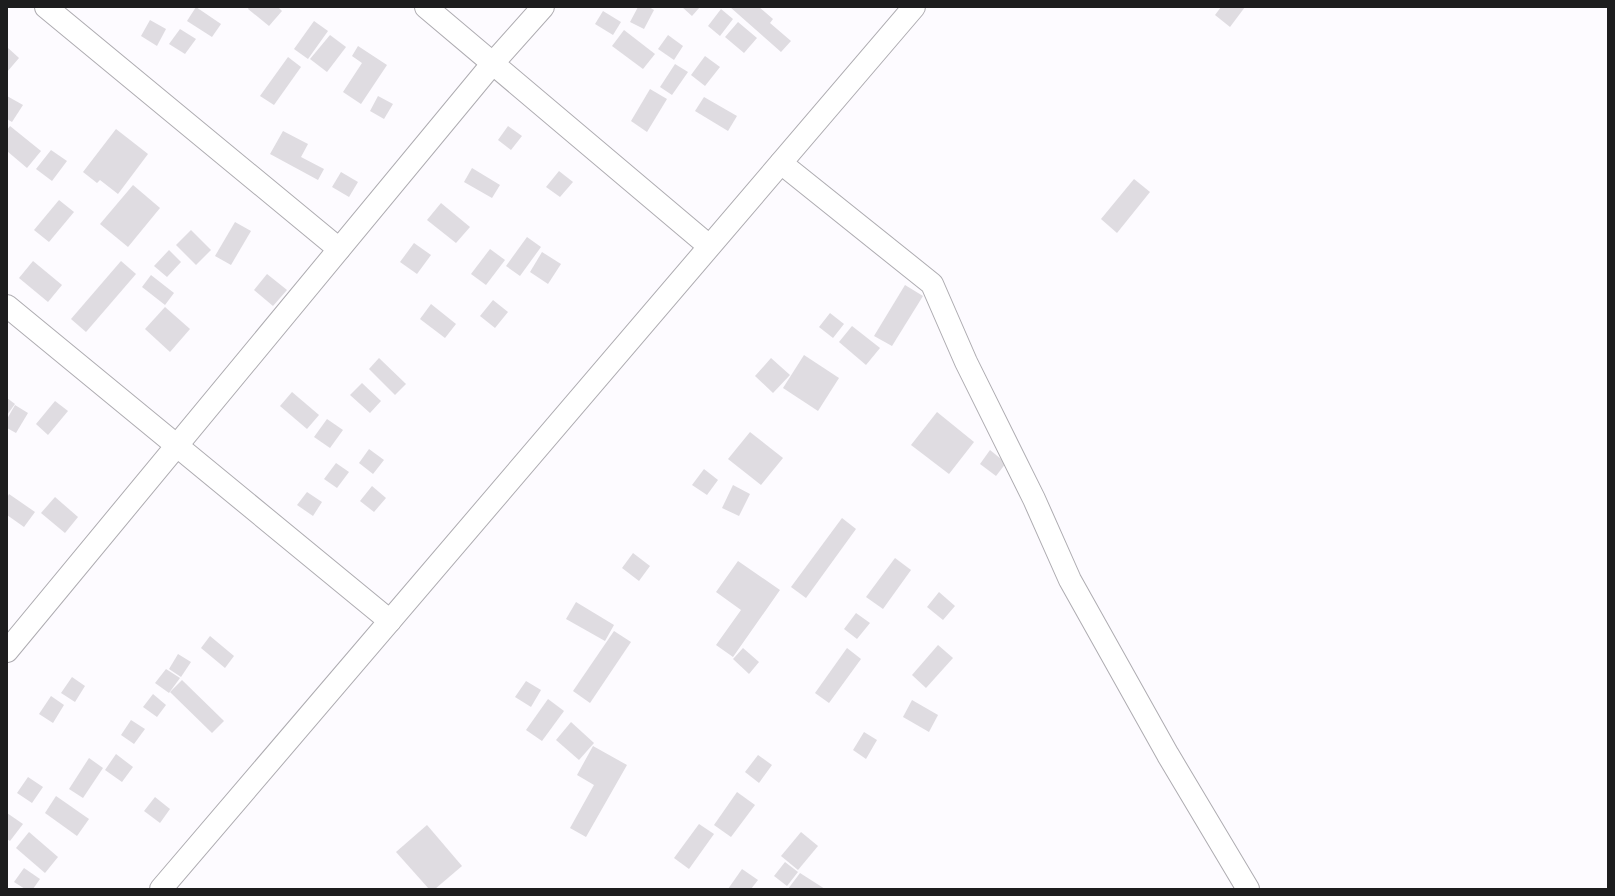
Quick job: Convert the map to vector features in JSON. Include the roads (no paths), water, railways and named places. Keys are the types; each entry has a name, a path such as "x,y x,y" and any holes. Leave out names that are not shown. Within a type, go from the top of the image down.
{"street":[{"path":"46,7 339,249"},
{"path":"426,7 710,246"},
{"path":"7,651 493,63 543,7"},
{"path":"161,889 914,7"},
{"path":"781,163 932,284 966,362 1034,499 1070,580 1168,755 1248,889"},
{"path":"7,306 390,621"}]}
